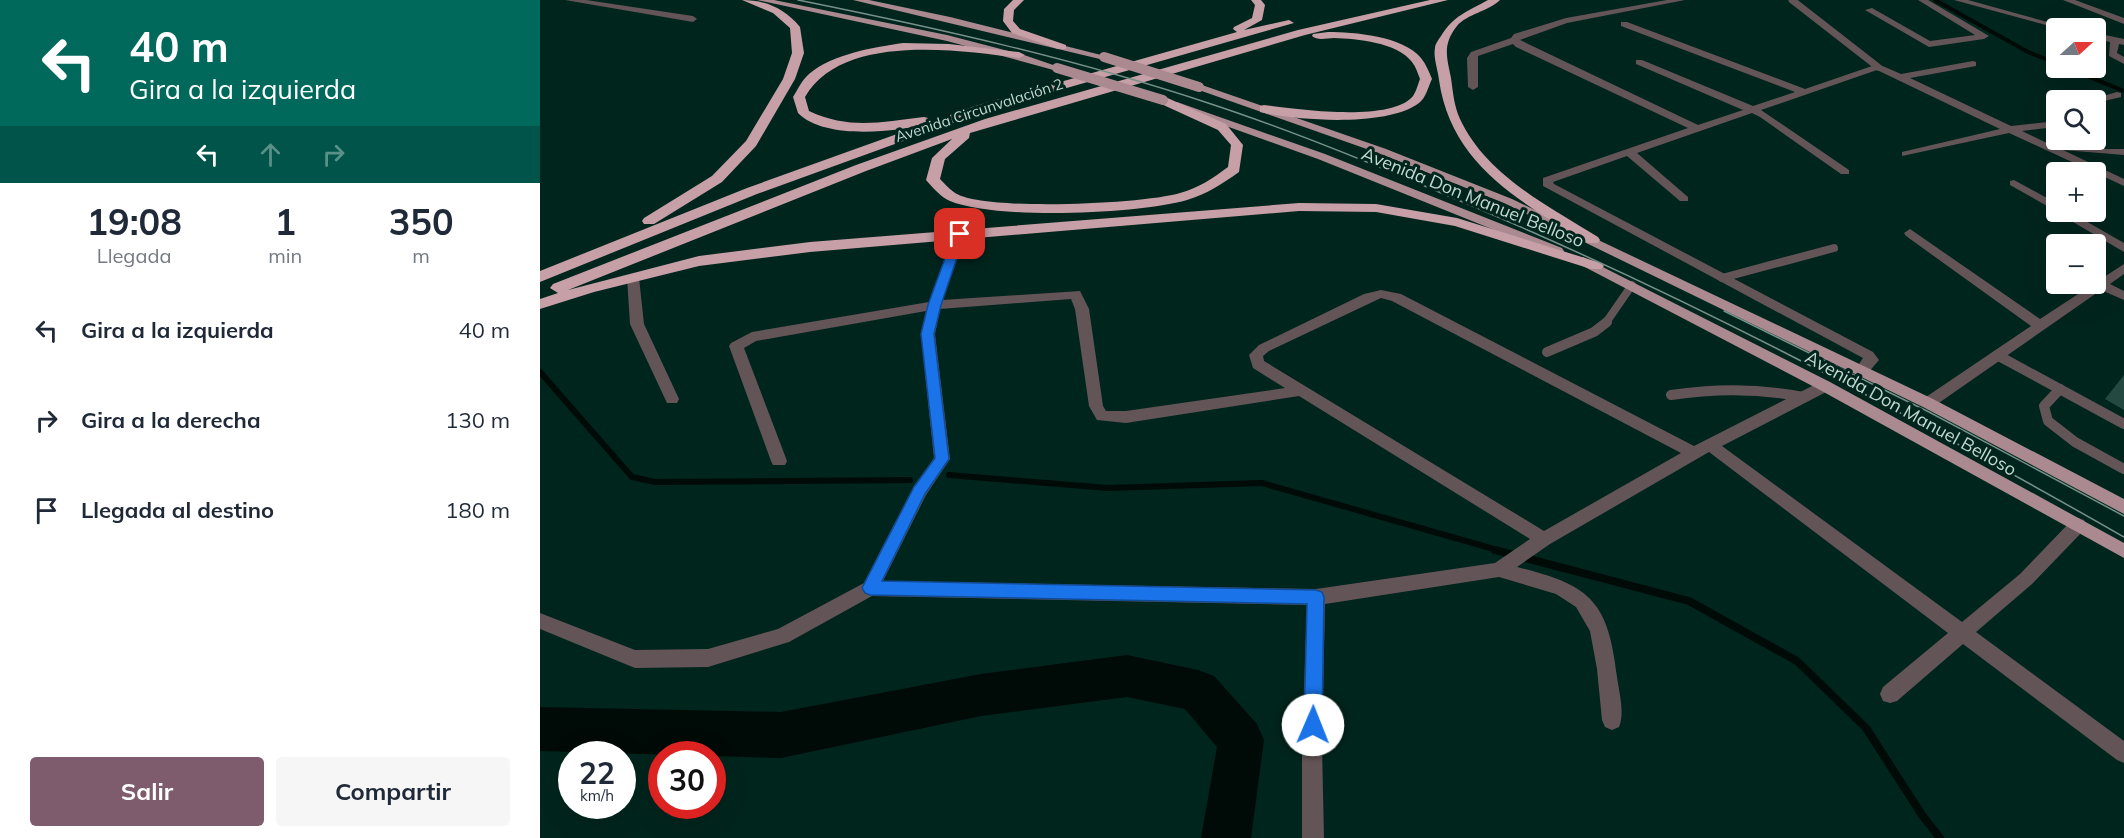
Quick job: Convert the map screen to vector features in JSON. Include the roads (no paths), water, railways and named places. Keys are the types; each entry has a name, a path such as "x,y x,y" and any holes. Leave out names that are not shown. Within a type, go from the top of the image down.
{"highway":[{"path":"540,275 650,221 717,179 751,143 789,80 798,53 795,27 777,12 747,0"},
{"path":"1019,0 1009,9 1008,21 1016,31 1062,47"},
{"path":"1148,61 1230,33 1257,20 1260,5 1256,0"},
{"name":"Avenida Circunvalación 2","path":"540,275 697,211 827,162 945,123 979,109 1253,31 1396,0"},
{"name":"Avenida Circunvalación 2","path":"540,295 861,168 989,122 1302,32 1443,0"},
{"path":"1495,0 1454,23 1440,47 1453,117 1469,148 1497,174 1530,201 1593,240"},
{"path":"1236,50 1325,35 1360,37 1386,42 1416,58 1426,79 1416,100 1400,108 1369,115 1323,116 1264,109"},
{"path":"979,109 915,124 861,129 827,124 804,113 799,97 810,80 822,70 855,56 890,48 924,44 1019,56"},
{"path":"989,122 958,139 939,158 933,180 953,198 1007,207 1076,208 1150,203 1183,197 1211,186 1234,169 1237,145 1222,127 1163,100"},
{"path":"540,304 633,278 710,260 810,247 1299,207 1376,208 1457,222 1596,266"}],"main road":[{"name":"Avenida Don Manuel Belloso","path":"761,0 1019,56 1163,100 1252,129 1596,266 1825,386 2124,551"},
{"name":"Avenida Don Manuel Belloso","path":"857,0 1104,57 1264,109 1403,159 1508,201 1929,403 2124,507"}],"street":[{"path":"569,0 693,19"},
{"path":"1473,87 1472,58 1474,54 1515,40 1517,36 1566,21 1682,0"},
{"path":"1869,10 1929,44 1984,36 1922,0"},
{"path":"1958,0 2046,23"},
{"path":"2067,0 2124,21"},
{"path":"1624,24 1804,92"},
{"path":"1515,40 1519,45 1698,129"},
{"path":"2119,41 2112,54 2124,61"},
{"path":"1639,62 1754,110 1845,172"},
{"path":"1902,76 1973,64"},
{"path":"1862,370 1872,360 1868,355 1549,186 1547,180 1878,67 1902,76 2046,145"},
{"path":"2106,97 2117,95"},
{"path":"1906,154 2012,129 2046,125"},
{"path":"2056,150 2124,183"},
{"path":"2098,150 2124,152"},
{"path":"1629,153 1684,199"},
{"path":"2014,183 2046,202"},
{"path":"2079,222 2124,248"},
{"path":"1910,233 2039,325"},
{"path":"870,588 920,491 942,459 928,334 934,305 960,234"},
{"path":"2106,280 2124,268"},
{"path":"633,278 637,324 672,399"},
{"path":"2106,287 2124,296"},
{"path":"779,461 736,346 741,341 752,338 934,305 1075,294 1082,309 1096,406 1102,416 1126,417 1298,391"},
{"path":"1537,543 1298,391 1258,364 1256,356 1264,348 1369,297 1382,294 1396,297 1694,453"},
{"path":"1929,403 2084,294"},
{"path":"540,621 635,659 708,658 783,636 870,588 1316,597 1504,567 1537,543 1694,453 1825,386"},
{"path":"1710,445 2124,753"},
{"path":"1890,694 2026,579 2078,525"},
{"path":"1504,567 1572,592 1587,608 1601,632 1612,720"},
{"path":"1313,838 1312,747 1316,597"}],"lane":[{"path":"1792,0 1878,67"},
{"path":"1722,278 1834,248"},
{"path":"1546,352 1594,332 1609,321 1632,285"},
{"path":"1997,355 2124,424"},
{"path":"1671,395 1731,387 1764,388 1803,398"},
{"path":"2060,389 2044,406 2048,421 2075,441 2124,469"}],"waterway":[{"path":"1935,0 2028,52 2046,59"},
{"path":"2092,78 2124,91"},
{"path":"540,372 632,477 655,482 910,480"},
{"path":"949,475 1108,488 1262,483 1501,551"},
{"path":"1495,550 1689,601 1797,661 1866,728 1922,815 1940,838"},
{"path":"540,729 781,735 981,695 1127,676 1198,691 1241,740 1226,838"}],"tram line":[{"path":"798,0 954,33 1109,73 1238,113 1374,165 1517,225 1694,307 1868,396 2124,537"},
{"path":"1724,311 1929,412 2124,516"}]}
